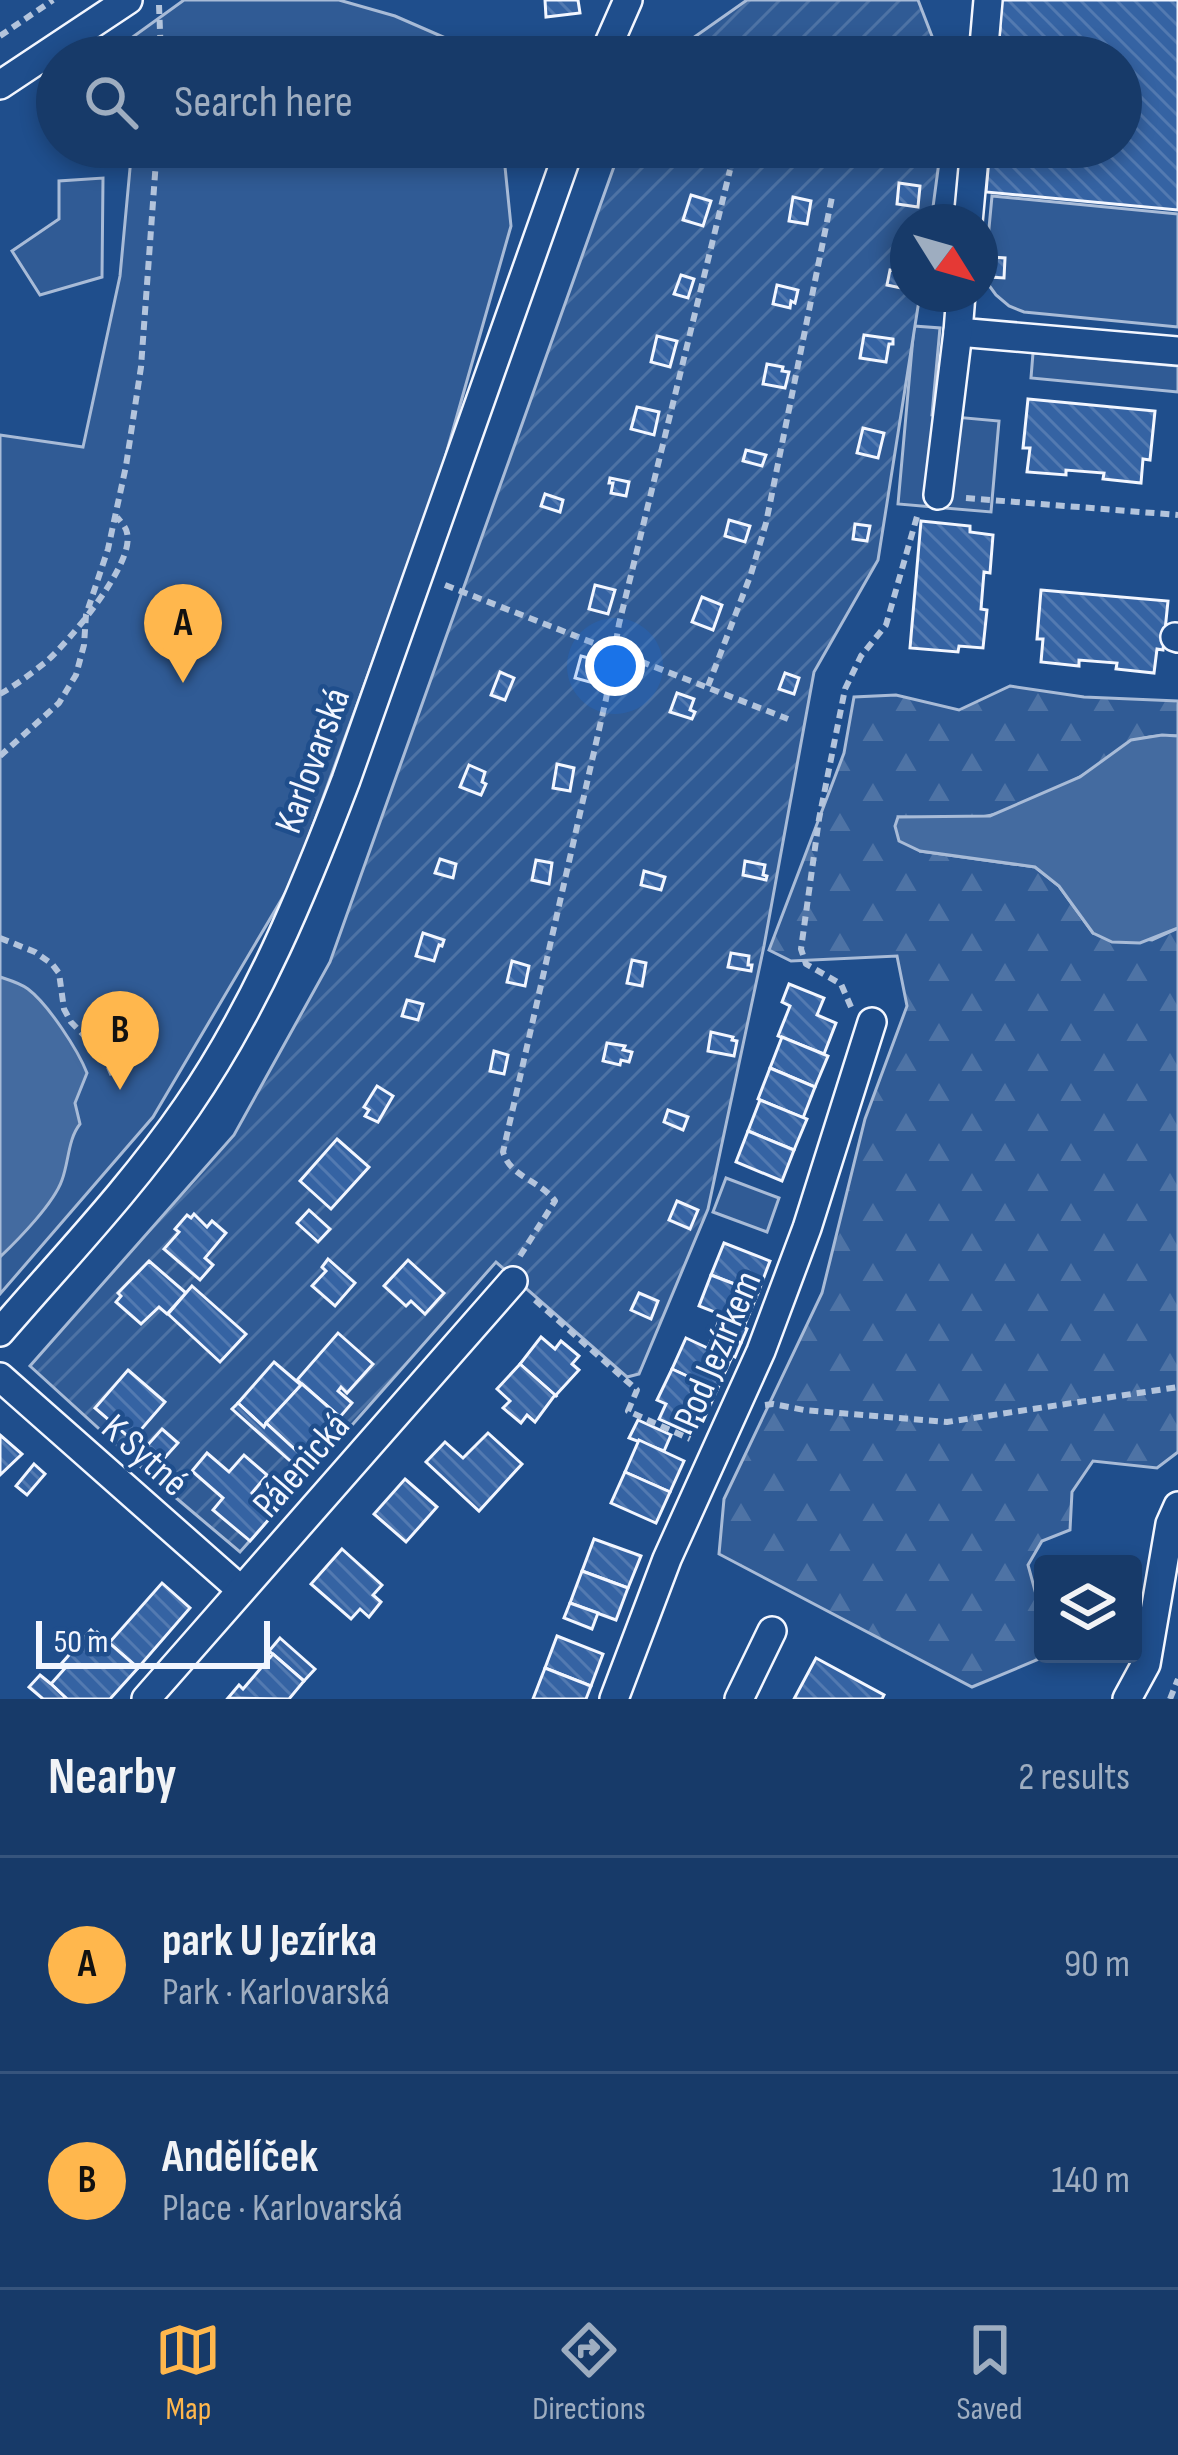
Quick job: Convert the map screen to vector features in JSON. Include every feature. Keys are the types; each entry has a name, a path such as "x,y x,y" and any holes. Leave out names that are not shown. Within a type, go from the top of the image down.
{"street":[{"path":"74,36 128,0"},
{"path":"612,36 628,0"},
{"path":"985,36 988,0"},
{"path":"0,85 36,61"},
{"name":"Karlovarská","path":"0,1332 187,1108 244,1011 311,871 563,168"},
{"path":"970,204 973,168"},
{"path":"938,495 960,312"},
{"path":"958,332 1178,351"},
{"name":"Pod Jezírkem","path":"614,1699 668,1559 761,1351 807,1228 872,1022"},
{"name":"Pálenická","path":"146,1699 513,1281"},
{"name":"K Sytné","path":"0,1377 241,1591"},
{"path":"1127,1699 1145,1664 1170,1524 1178,1506"},
{"path":"739,1699 772,1631"}],"path":[{"path":"0,36 53,0"},
{"path":"160,4 160,36"},
{"path":"0,756 59,703 76,675 84,645 86,615 108,549 126,466 141,367 155,168"},
{"path":"715,1451 628,1411 637,1390 513,1281 518,1259 555,1201 547,1190 506,1163 503,1152 615,650 730,170"},
{"path":"708,686 766,523 832,197"},
{"path":"872,1022 851,1007 841,984 806,964 801,949 819,819 845,688 861,656 886,625 915,514 938,495 1178,514"},
{"path":"0,694 49,658 121,564 128,534 116,514"},
{"path":"418,576 788,718"},
{"path":"0,938 52,964 71,1022 104,1057 114,1078"},
{"path":"729,1422 752,1408 773,1404 947,1422 1178,1387"},
{"path":"1170,1699 1178,1679"}],"green space":[{"path":"747,0 918,0 932,36 696,36"},
{"path":"614,168 938,168 933,204 890,204 890,312 917,312 878,560 814,672 764,946 708,1209 639,1374 627,1377 496,1262 240,1552 30,1366 234,1135 330,962"},
{"path":"1010,686 1084,697 1178,701 1178,736 1132,742 1078,778 1025,804 982,817 899,817 920,851 1035,867 1059,886 1093,933 1152,940 1178,928 1178,1452 1157,1468 1093,1461 1072,1492 1070,1530 1042,1541 1028,1565 1034,1587 1034,1661 972,1687 719,1554 724,1499 822,1293 865,1119 907,1006 897,956 791,961 769,950 844,753 854,697 896,695 959,710"}],"shaded area":[{"path":"184,0 339,0 441,36 134,36"},
{"path":"130,168 505,168 511,226 437,486 293,880 153,1117 0,1294 0,435 83,447 120,276"},
{"path":"103,178 102,277 40,295 12,251 59,219 59,181"},
{"path":"992,196 1178,214 1178,327 1024,312 1009,306 998,297 998,204 991,204"},
{"path":"914,326 940,328 932,415 999,421 991,512 898,504"},
{"path":"1033,353 1178,366 1178,392 1031,378"},
{"path":"1178,736 1178,928 1140,943 1112,942 1093,933 1059,886 1035,867 920,851 899,841 898,817 990,816 1080,777 1131,740"},
{"path":"0,977 36,996 70,1040 87,1073 75,1103 80,1124 58,1189 0,1257"},
{"path":"726,1178 779,1198 767,1232 713,1212"}],"building":[{"path":"545,0 578,0 580,13 546,17"},
{"path":"996,0 1178,0 1178,210 986,192 988,168 1142,168 1142,36 999,36 1000,28 993,28"},
{"path":"899,183 920,186 918,204 897,204"},
{"path":"691,195 711,201 703,226 683,220"},
{"path":"793,197 811,201 807,224 789,221"},
{"path":"998,258 1005,258 1004,278 998,278"},
{"path":"681,275 694,279 688,298 674,294"},
{"path":"777,285 798,290 790,308 773,304"},
{"path":"864,335 893,339 886,362 860,358"},
{"path":"657,336 677,341 670,367 651,362"},
{"path":"767,364 789,372 785,388 763,384"},
{"path":"1028,399 1155,411 1150,460 1143,459 1141,483 1103,479 1104,473 1027,472 1030,448 1023,448"},
{"path":"637,407 659,412 654,435 631,429"},
{"path":"863,428 884,433 878,458 857,453"},
{"path":"746,450 766,455 762,466 743,461"},
{"path":"610,478 629,482 626,496 611,493"},
{"path":"545,494 563,500 560,512 541,506"},
{"path":"729,520 750,526 745,542 725,536"},
{"path":"921,521 970,526 970,532 993,535 990,573 984,572 983,648 959,646 958,652 910,648"},
{"path":"855,524 870,526 867,541 853,539"},
{"path":"595,585 615,590 608,614 589,609"},
{"path":"1041,590 1168,601 1163,650 1157,649 1154,673 1116,669 1117,663 1041,662 1043,639 1037,639"},
{"path":"702,597 722,605 713,630 692,622"},
{"path":"581,656 604,662 597,684 575,678"},
{"path":"500,672 514,678 505,700 491,695"},
{"path":"785,673 799,678 794,694 779,689"},
{"path":"677,693 694,699 692,719 670,712"},
{"path":"557,764 574,768 570,791 553,788"},
{"path":"469,765 485,772 481,795 460,787"},
{"path":"440,859 456,864 453,878 435,873"},
{"path":"536,860 552,863 549,884 532,880"},
{"path":"745,861 765,865 766,880 743,875"},
{"path":"644,871 665,877 661,890 641,885"},
{"path":"423,933 444,940 434,961 416,956"},
{"path":"731,953 749,956 751,971 728,967"},
{"path":"632,960 646,963 642,986 627,983"},
{"path":"512,961 529,966 525,986 507,982"},
{"path":"789,984 824,998 817,1015 836,1023 824,1054 778,1036 790,1006 782,1002"},
{"path":"407,1000 423,1004 418,1020 402,1016"},
{"path":"711,1032 737,1041 734,1056 708,1051"},
{"path":"782,1037 828,1056 815,1087 770,1068"},
{"path":"607,1043 632,1052 629,1062 603,1061"},
{"path":"494,1051 508,1055 504,1074 490,1071"},
{"path":"770,1068 815,1087 803,1118 758,1099"},
{"path":"377,1086 393,1096 378,1122 365,1116 369,1110 364,1107"},
{"path":"760,1100 807,1119 794,1150 748,1131"},
{"path":"668,1110 688,1117 683,1130 664,1122"},
{"path":"748,1131 794,1150 782,1181 736,1162"},
{"path":"337,1139 369,1167 331,1209 300,1181"},
{"path":"677,1201 698,1210 690,1229 669,1220"},
{"path":"309,1210 330,1229 318,1242 297,1223"},
{"path":"194,1214 207,1227 212,1221 226,1233 205,1258 213,1265 200,1280 164,1249 187,1215"},
{"path":"724,1243 770,1261 758,1293 711,1275"},
{"path":"328,1259 355,1283 335,1306 312,1286 326,1271 322,1267"},
{"path":"408,1260 444,1293 425,1314 411,1301 406,1306 384,1286"},
{"path":"149,1261 186,1293 167,1314 159,1307 141,1324 116,1302 118,1293"},
{"path":"711,1275 758,1293 745,1324 699,1306"},
{"path":"192,1286 246,1334 220,1362 168,1314"},
{"path":"639,1293 658,1301 651,1319 631,1310"},
{"path":"721,1315 747,1329 741,1343 715,1331"},
{"path":"715,1331 741,1343 735,1357 708,1348"},
{"path":"338,1333 373,1364 347,1393 341,1387 338,1391 352,1403 340,1417 297,1380"},
{"path":"541,1337 555,1349 561,1341 579,1356 572,1364 579,1370 557,1397 520,1364"},
{"path":"686,1338 731,1359 717,1390 672,1369"},
{"path":"274,1362 301,1385 264,1427 238,1403"},
{"path":"520,1364 555,1395 535,1422 527,1415 521,1423 503,1408 510,1401 497,1389"},
{"path":"672,1369 717,1390 703,1421 697,1418 690,1433 659,1419 666,1404 657,1400"},
{"path":"128,1370 165,1402 132,1440 95,1408"},
{"path":"302,1384 340,1417 303,1457 266,1423"},
{"path":"238,1403 303,1457 340,1417 350,1426 306,1475 232,1409"},
{"path":"638,1420 671,1435 664,1451 629,1438"},
{"path":"162,1429 178,1443 151,1473 135,1459"},
{"path":"488,1433 522,1464 479,1511 426,1462 445,1442 463,1458"},
{"path":"0,1435 22,1454 0,1475"},
{"path":"639,1440 684,1461 670,1492 625,1472"},
{"path":"207,1453 229,1472 244,1455 267,1475 252,1493 277,1510 250,1541 213,1510 223,1498 192,1471"},
{"path":"34,1464 45,1474 27,1495 16,1486"},
{"path":"625,1472 670,1492 656,1523 611,1503"},
{"path":"405,1479 437,1507 406,1542 374,1514"},
{"path":"594,1539 641,1556 628,1588 582,1571"},
{"path":"342,1549 382,1585 373,1595 381,1602 369,1617 360,1609 351,1619 311,1584"},
{"path":"582,1571 628,1588 616,1620 570,1603"},
{"path":"162,1583 190,1608 138,1668 109,1643"},
{"path":"570,1603 598,1613 592,1629 564,1618"},
{"path":"91,1630 138,1668 110,1699 67,1699 51,1684 66,1667 62,1663"},
{"path":"557,1636 603,1654 591,1686 545,1668"},
{"path":"280,1638 315,1669 304,1681 269,1651"},
{"path":"273,1654 304,1681 289,1699 228,1698 239,1685 243,1689"},
{"path":"816,1658 884,1695 882,1699 794,1699"},
{"path":"545,1668 591,1686 586,1699 533,1699"},
{"path":"40,1675 67,1699 43,1699 29,1687"}],"place":[{"name":"park U Jezírka","path":"183,683"},
{"name":"Andělíček","path":"120,1090"}]}
